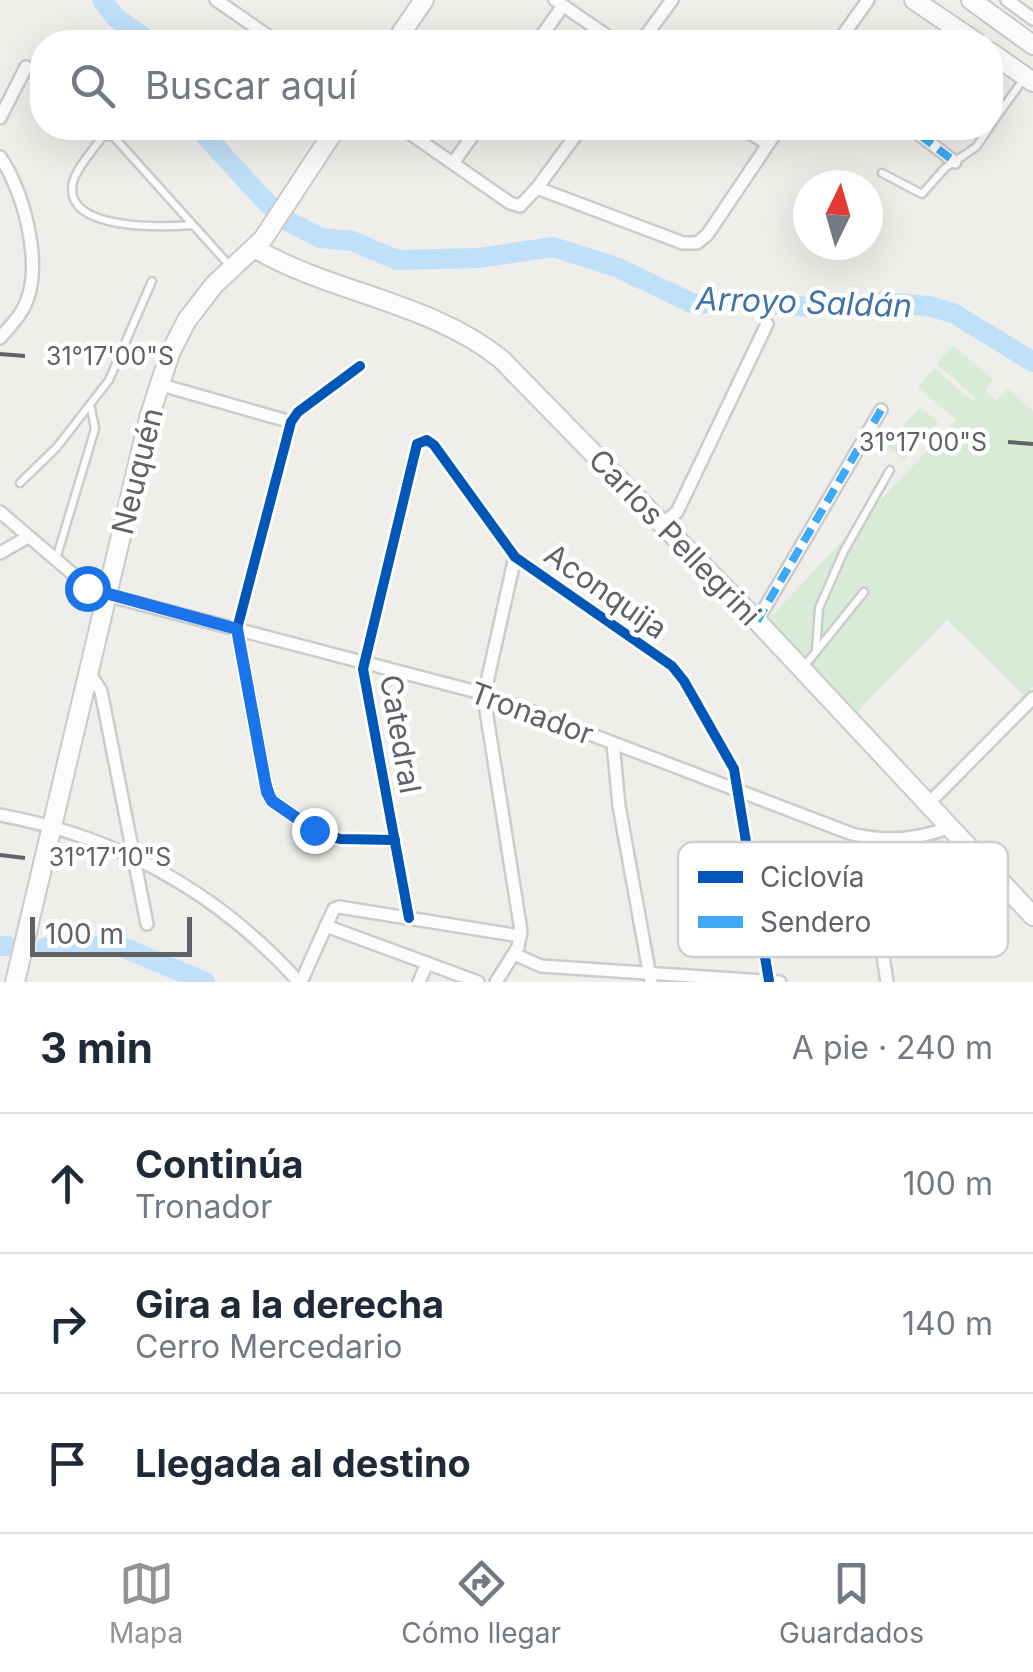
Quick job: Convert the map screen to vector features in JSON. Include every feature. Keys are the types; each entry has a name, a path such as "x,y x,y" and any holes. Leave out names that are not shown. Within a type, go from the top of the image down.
{"main road":[{"path":"403,30 424,0"},
{"path":"914,0 958,30"},
{"path":"971,0 1033,45"},
{"path":"1003,61 1029,79"},
{"name":"Neuquén","path":"16,982 158,384 186,320 231,267 254,248 328,140"},
{"name":"Carlos Pellegrini","path":"254,248 287,265 475,338 501,359 757,620 963,842"},
{"name":"Carlos Pellegrini","path":"1008,889 1033,916"}],"street":[{"path":"216,0 260,30"},
{"path":"650,30 672,0"},
{"path":"847,30 868,0"},
{"path":"1006,0 1033,19"},
{"path":"544,30 559,3 598,30"},
{"path":"0,118 26,68"},
{"path":"419,140 520,206 572,140"},
{"path":"453,163 469,140"},
{"path":"762,140 768,144"},
{"path":"537,188 683,243 697,243 707,235 771,140"},
{"path":"926,140 955,162"},
{"path":"0,157 24,205 31,285 20,315 0,338"},
{"path":"663,523 677,512 767,324"},
{"path":"360,366 298,412 291,422 237,629 264,778 272,801 327,836 395,840"},
{"path":"158,384 291,422"},
{"path":"757,620 881,410"},
{"name":"Aconquija","path":"417,444 427,440 434,445 515,558 679,674 734,769 747,842"},
{"name":"Catedral","path":"409,918 364,661 417,444"},
{"name":"Tronador","path":"0,512 87,588 107,595 485,694 865,837 890,840 950,828"},
{"path":"0,553 28,536"},
{"path":"496,982 514,954 520,936 485,694 515,558"},
{"path":"88,672 101,691 146,924"},
{"path":"928,804 1033,698"},
{"path":"613,743 619,806 650,978"},
{"path":"0,815 52,826 172,876 233,916 300,982 334,909 340,907 520,936"},
{"path":"865,837 866,842"},
{"path":"326,926 478,982"},
{"path":"514,954 540,966 650,978 780,982"},
{"path":"883,957 887,982"},
{"path":"419,982 427,964"}],"lane":[{"path":"1003,111 1029,79"},
{"path":"103,140 74,180 73,194 80,206 96,217 129,225 192,225"},
{"path":"117,140 231,267"},
{"path":"883,174 922,194 945,168 981,140"},
{"path":"20,482 57,448 90,407 118,362 152,281"},
{"path":"56,560 94,429 90,407"},
{"path":"816,650 819,608 844,551 890,470"},
{"path":"801,670 864,592"}],"green space":[{"path":"953,345 993,380 985,390 996,401 1008,389 1033,411 1033,686 1025,696 947,620 853,716 766,622 956,420 918,387 934,368 972,401 976,398 937,364"},
{"path":"920,407 938,422 904,460 886,445"}],"waterway":[{"name":"Arroyo Saldán","path":"102,0 115,17 133,30"},
{"name":"Arroyo Saldán","path":"209,140 289,222 321,238 352,241 397,260 478,258 553,247 616,267 694,304 737,301 810,307 884,302 928,306 953,313 1033,362"},
{"path":"0,946 7,946"},
{"path":"46,947 120,946 205,982"}],"marked path":[{"path":"926,140 955,162"},
{"path":"757,621 881,410"}],"cycle path":[{"path":"360,366 298,412 291,422 237,629 264,778 272,801 314,830 340,839 395,840"},
{"path":"409,918 363,669 417,444 427,440 515,557 672,666 684,681 734,769 746,842"},
{"path":"765,957 769,981"}],"route":[{"path":"87,588 237,629 267,792 283,810 314,830"}]}
